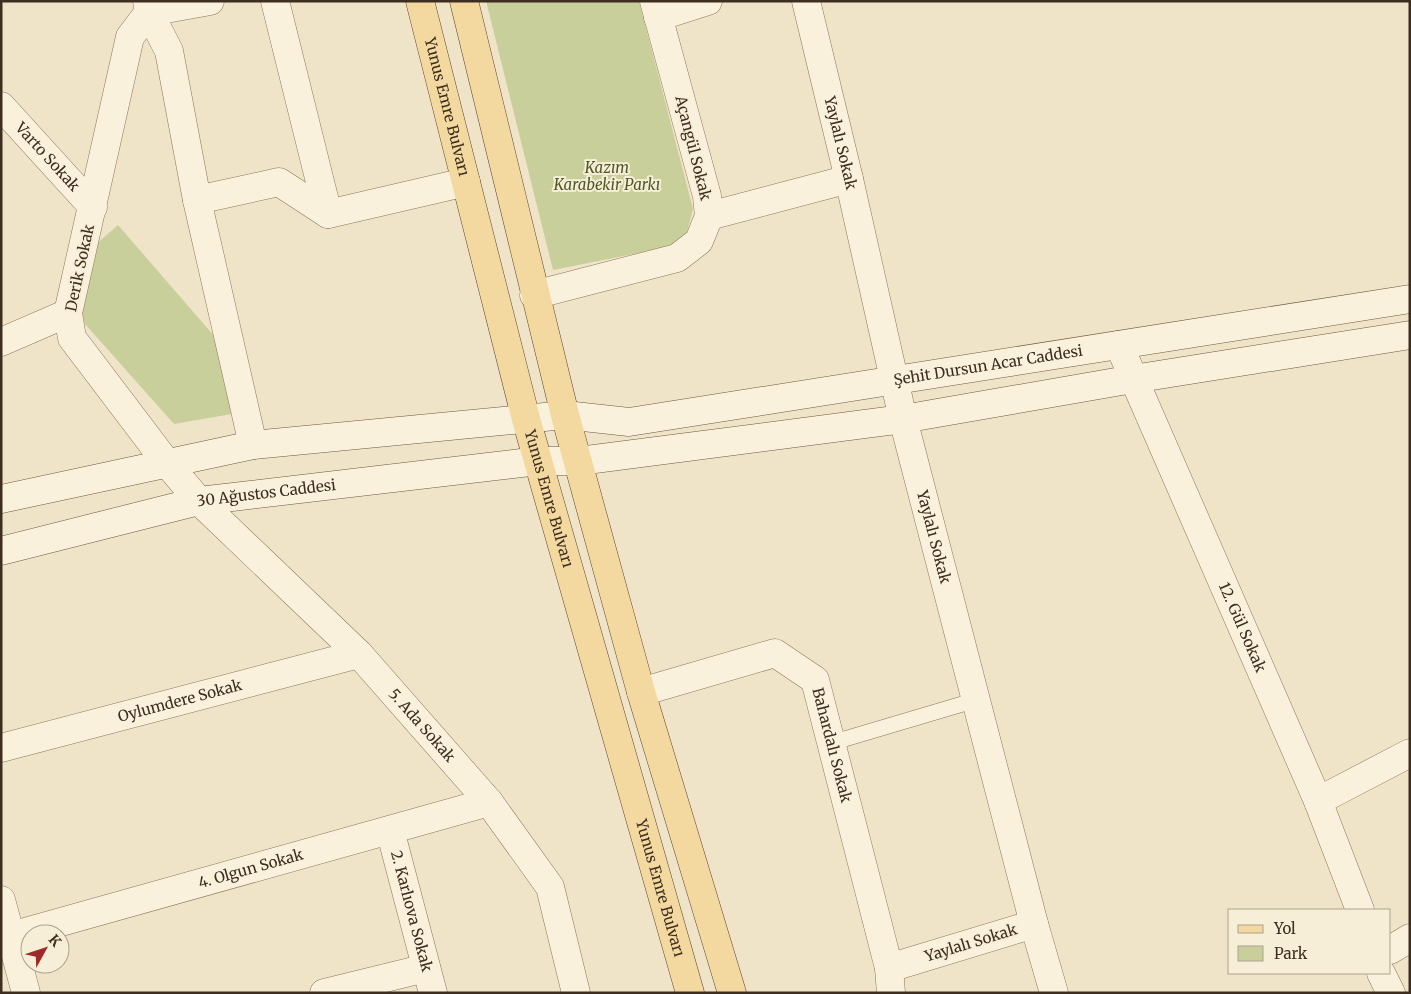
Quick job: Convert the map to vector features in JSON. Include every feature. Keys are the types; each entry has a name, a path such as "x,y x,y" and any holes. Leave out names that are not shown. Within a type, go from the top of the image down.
{"main road":[{"name":"Yunus Emre Bulvarı","path":"420,1 526,419 690,993"},
{"path":"464,1 534,295 565,415 641,692 732,993"}],"street":[{"path":"210,1 148,6 169,51 197,200 253,445"},
{"path":"275,1 328,214"},
{"path":"656,9 708,1"},
{"name":"Yaylalı Sokak","path":"806,1 849,179 903,419 1034,924 890,981"},
{"name":"Derik Sokak","path":"148,6 130,36 68,313 72,338 166,462 199,501"},
{"name":"Açangül Sokak","path":"534,295 677,258 700,241 709,216 707,196 656,9"},
{"name":"Varto Sokak","path":"1,106 93,207"},
{"path":"709,216 849,179"},
{"path":"197,200 279,182 328,214 466,182"},
{"name":"Şehit Dursun Acar Caddesi","path":"526,419 565,415 629,422 1410,299"},
{"path":"1,342 68,313"},
{"path":"579,461 903,419 1133,379 1410,335"},
{"name":"12. Gül Sokak","path":"1119,345 1318,801 1360,909"},
{"path":"1,499 166,462 253,445 526,419"},
{"name":"30 Ağustos Caddesi","path":"1,551 199,501 538,462 579,461"},
{"name":"5. Ada Sokak","path":"199,501 359,654 489,802 550,887 576,993"},
{"name":"Bahardalı Sokak","path":"641,692 775,653 815,680 890,981"},
{"name":"Oylumdere Sokak","path":"1,748 359,654"},
{"path":"1318,801 1410,754"},
{"name":"4. Olgun Sokak","path":"11,936 489,802"},
{"name":"2. Karlıova Sokak","path":"390,830 430,980"},
{"path":"1,900 26,993"},
{"path":"1034,924 1054,993"},
{"path":"1391,949 1410,938"},
{"path":"1382,974 1391,993"},
{"path":"324,993 430,980"}],"lane":[{"path":"831,743 976,700"}],"green space":[{"name":"Kazım Karabekir Parkı","path":"486,1 639,1 693,209 687,232 669,247 553,270"},
{"path":"118,225 215,337 232,414 174,424 85,324 79,302 94,246"}]}
